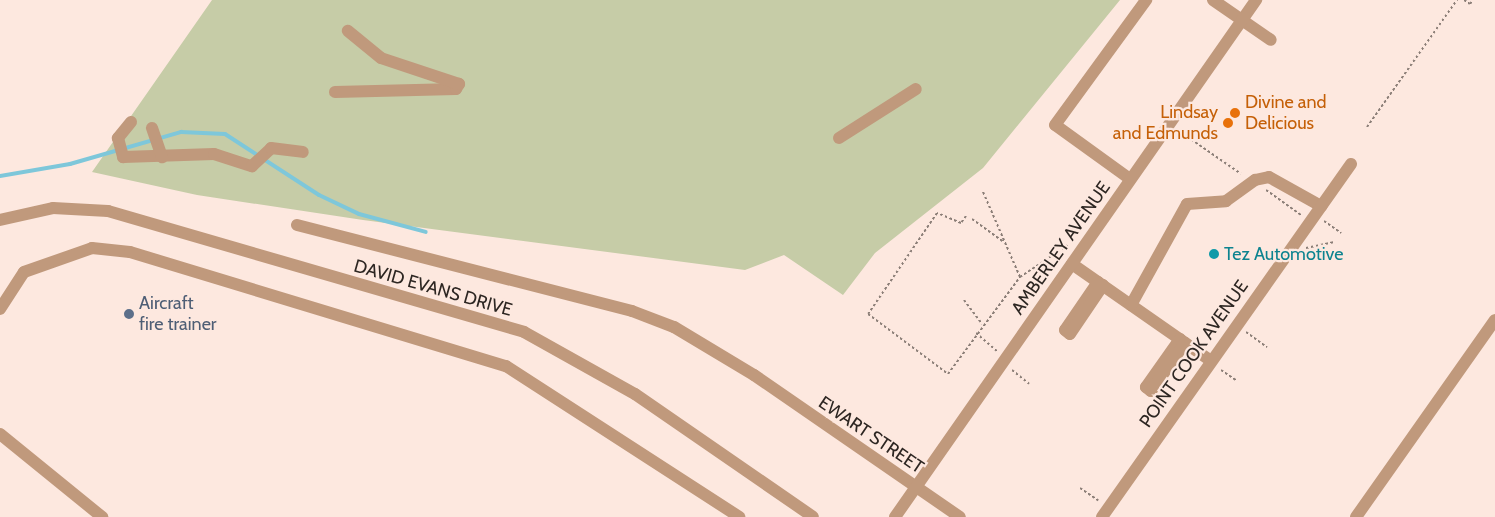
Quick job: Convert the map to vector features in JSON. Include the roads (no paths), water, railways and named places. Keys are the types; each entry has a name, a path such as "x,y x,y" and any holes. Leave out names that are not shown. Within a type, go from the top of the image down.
{"street":[{"path":"1130,179 1055,125 1146,0"},
{"path":"1213,0 1271,40"},
{"name":"AMBERLEY AVENUE","path":"895,517 1256,0"},
{"path":"335,92 456,89 459,84 381,58 348,31"},
{"path":"839,138 916,89"},
{"path":"131,122 118,150 137,159 214,154 252,166 262,157 280,146 303,152"},
{"path":"152,130 162,157"},
{"name":"POINT COOK AVENUE","path":"1102,517 1321,212 1351,164"},
{"path":"1131,305 1187,204 1226,201 1256,180 1269,177 1321,212"},
{"name":"DAVID EVANS DRIVE","path":"0,220 53,208 108,211 524,332 635,394 813,517"},
{"name":"EWART STREET","path":"297,225 632,311 674,327 762,382 960,517"},
{"path":"0,309 24,272 92,248 130,252 506,366 739,517"},
{"path":"1072,264 1213,364"},
{"path":"1067,332 1101,284"},
{"path":"1356,517 1495,320"},
{"path":"1148,389 1182,341"},
{"path":"0,434 102,517"}],"waterway":[{"path":"0,176 70,164 181,132 225,134 319,195 359,214 426,232"}],"place":[{"name":"Divine and Delicious","path":"1235,113"},
{"name":"Lindsay and Edmunds","path":"1228,123"},
{"name":"Tez Automotive","path":"1214,254"},
{"name":"Aircraft fire trainer","path":"129,314"}]}
